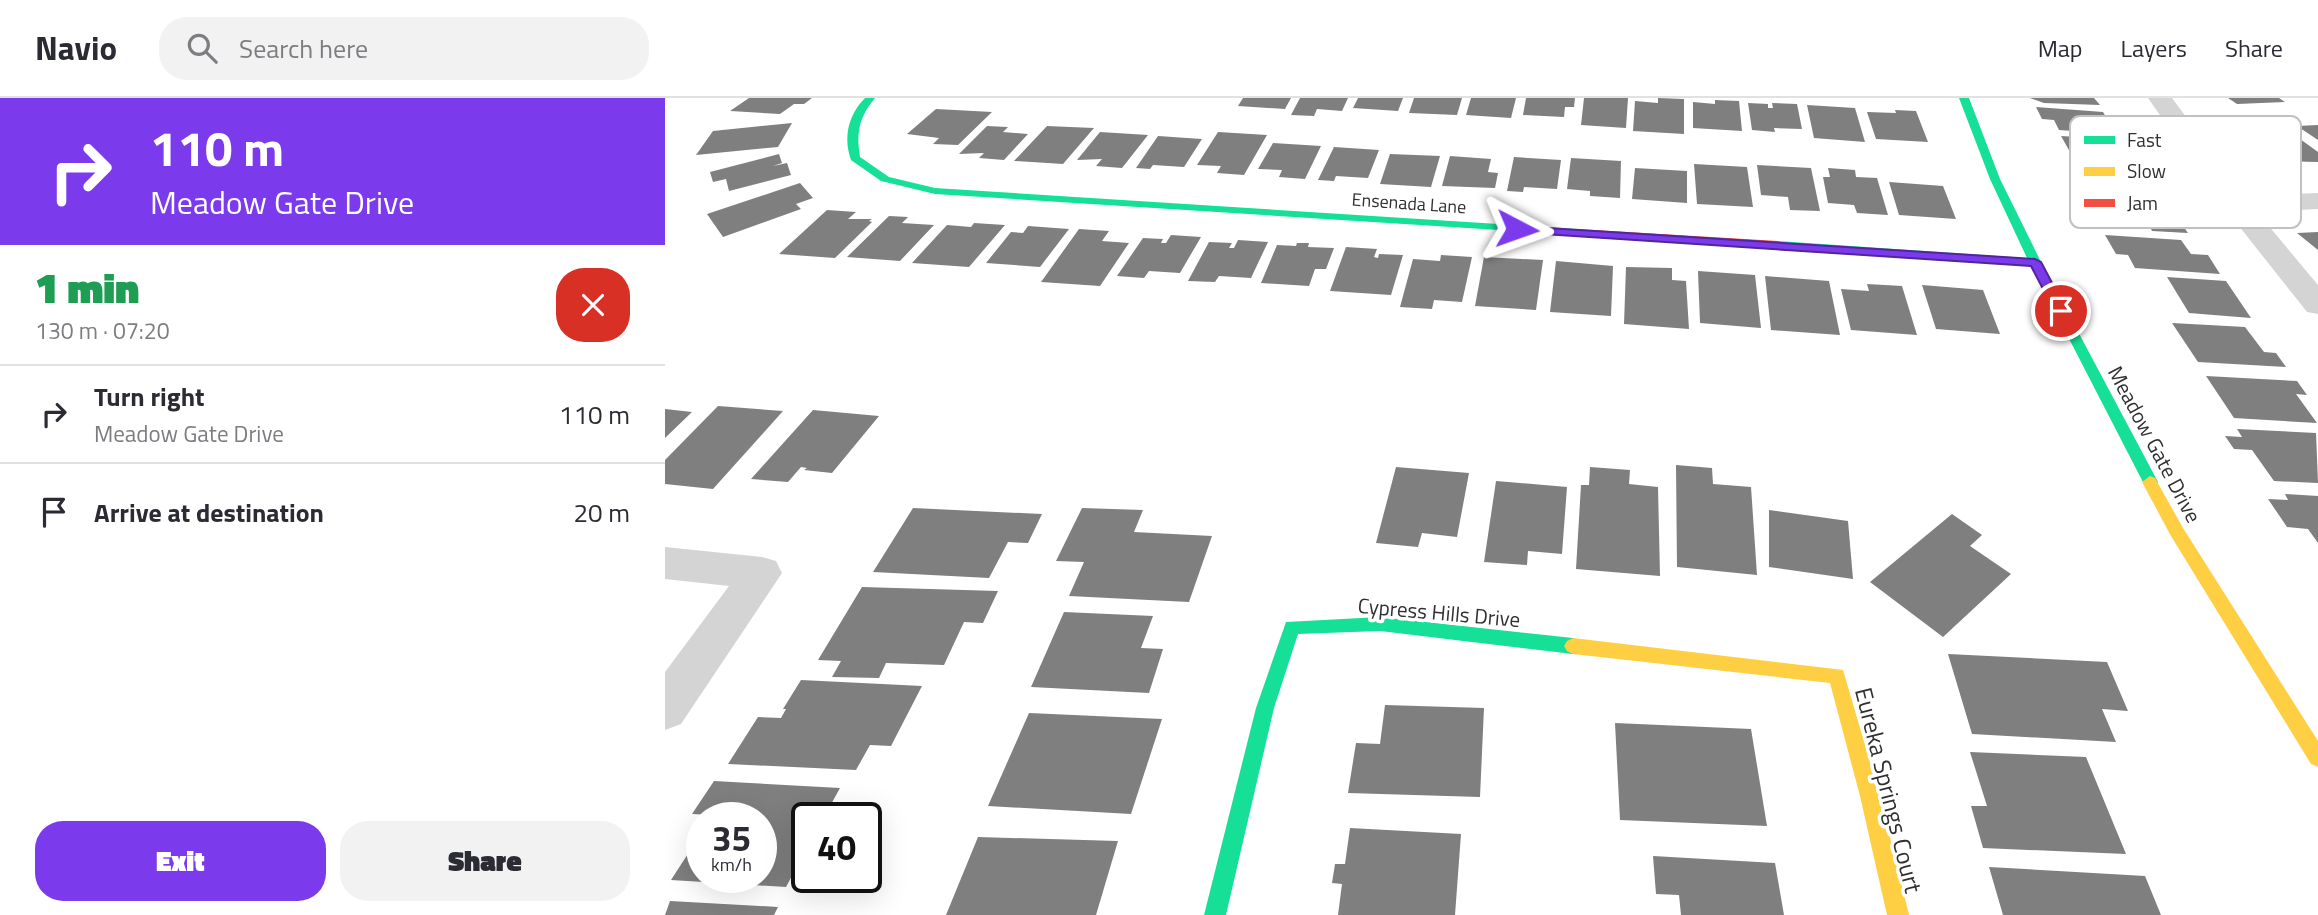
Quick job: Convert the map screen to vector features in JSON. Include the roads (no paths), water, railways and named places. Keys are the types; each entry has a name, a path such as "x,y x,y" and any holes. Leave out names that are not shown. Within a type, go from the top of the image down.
{"street":[{"name":"Ensenada Lane","path":"870,98 861,105 850,133 855,158 885,179 935,191 2035,262"},
{"name":"Meadow Gate Drive","path":"1964,98 1996,179 2035,262 2177,532 2318,758"},
{"path":"2159,98 2172,116"},
{"path":"2256,228 2318,305"},
{"path":"665,563 762,573 665,709"},
{"name":"Cypress Hills Drive","path":"1215,915 1265,708 1292,627 1380,624 1837,676"},
{"name":"Eureka Springs Court","path":"1837,676 1870,796 1898,915"}]}
